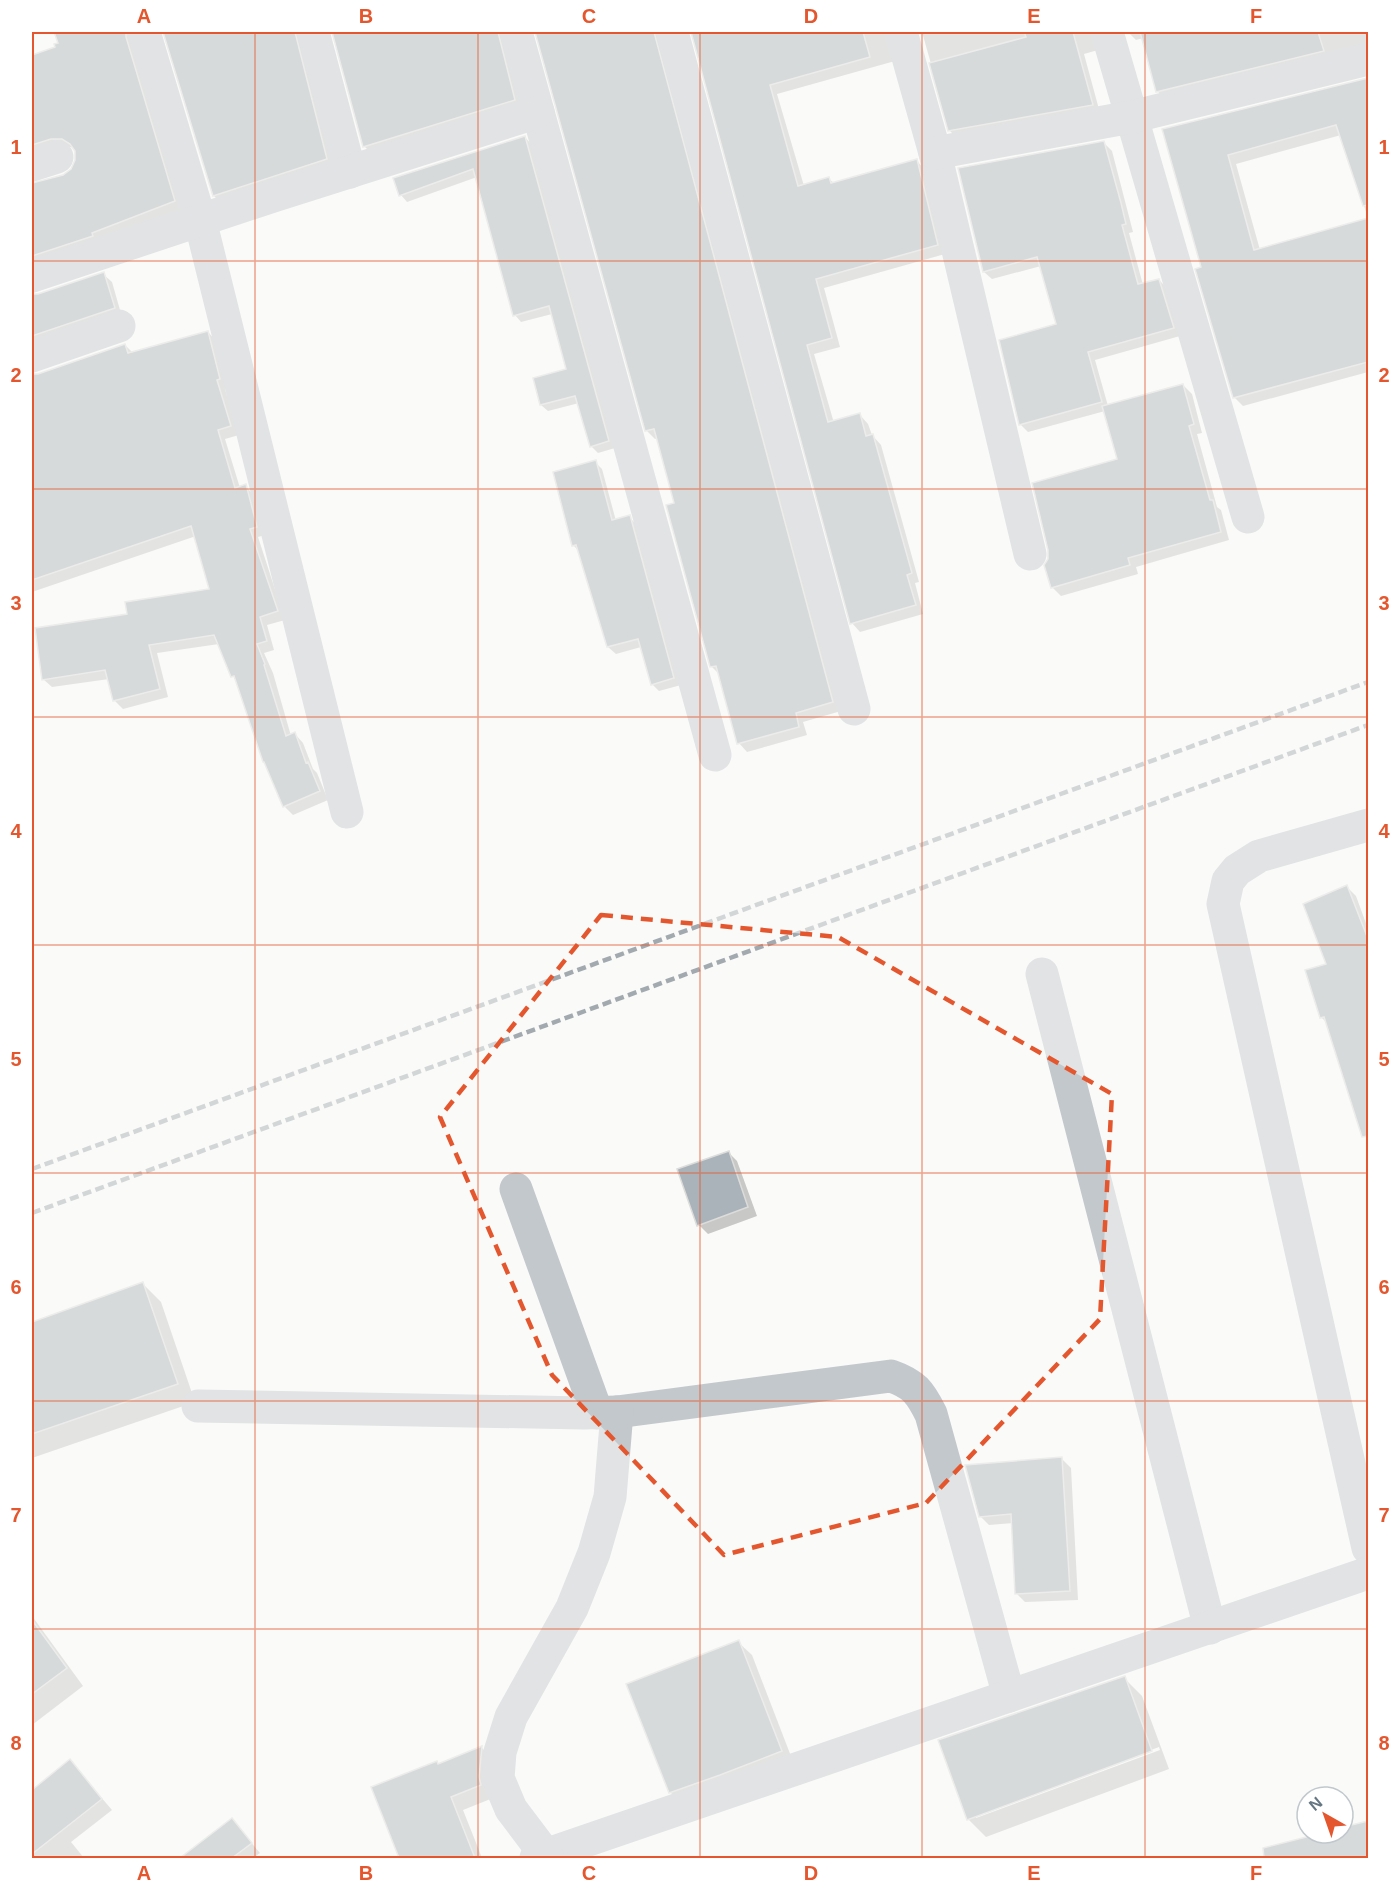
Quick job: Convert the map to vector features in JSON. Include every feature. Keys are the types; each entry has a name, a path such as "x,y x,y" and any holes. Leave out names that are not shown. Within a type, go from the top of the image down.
{"street":[{"path":"144,32 201,220 347,812"},
{"path":"313,32 350,172"},
{"path":"516,32 715,755"},
{"path":"672,32 854,709"},
{"path":"901,32 935,153 1030,554"},
{"path":"1107,32 1248,517"},
{"path":"935,153 1131,117 1368,59"},
{"path":"32,276 538,112"},
{"path":"32,356 119,327"},
{"path":"1368,825 1258,856 1237,870 1228,881 1223,904 1368,1548"},
{"path":"1042,974 1209,1628"},
{"path":"516,1189 607,1412 610,1497 594,1553 572,1608 511,1717 500,1752 498,1778 511,1809 543,1857 1368,1573"},
{"path":"198,1406 607,1412 891,1376 906,1381 920,1393 931,1414 1009,1696"}],"highlighted area":[{"path":"601,915 838,937 1112,1094 1100,1319 926,1503 724,1555 552,1375 440,1117"}],"building":[{"path":"54,32 126,32 175,201 92,233 93,236 32,256 32,183 63,175 71,169 75,160 75,151 62,139 51,139 32,145 32,55 55,47 54,44 58,43"},
{"path":"163,32 295,32 327,159 213,196"},
{"path":"332,32 498,32 515,100 363,147"},
{"path":"535,32 654,32 833,702 796,713 799,727 737,744 716,666 710,667 666,505 674,503 654,429 645,431"},
{"path":"691,32 863,32 870,57 770,85 798,186 829,177 831,183 917,159 938,245 816,279 832,338 807,345 828,422 860,413 866,436 873,434 912,573 907,575 916,605 850,624"},
{"path":"1024,32 1073,32 1093,105 948,131 929,63 1026,37"},
{"path":"1140,32 1318,32 1324,51 1156,92"},
{"path":"1368,78 1368,205 1363,206 1336,125 1228,155 1254,250 1368,218 1368,362 1233,398 1195,269 1201,267 1162,129"},
{"path":"525,136 609,441 590,447 575,396 540,405 533,378 566,369 549,306 513,316 473,169 399,196 393,178"},
{"path":"1104,141 1126,224 1122,225 1138,284 1159,279 1174,328 1088,352 1102,402 1019,425 999,340 1056,324 1037,257 983,272 958,168"},
{"path":"104,272 115,308 32,336 32,294"},
{"path":"208,331 220,379 217,380 231,426 218,430 235,488 246,484 257,527 250,529 278,611 260,617 267,641 257,644 286,736 295,732 306,763 308,762 320,791 283,807 263,762 234,676 231,677 214,635 149,645 160,689 113,701 105,670 42,680 35,628 127,614 125,602 209,589 191,526 32,580 32,374 38,374 125,344 128,353"},
{"path":"1183,384 1194,424 1189,426 1221,532 1128,558 1130,565 1051,588 1044,565 1048,559 1048,550 1032,483 1117,459 1102,406"},
{"path":"596,460 612,520 630,515 674,678 651,685 638,639 607,647 576,545 572,546 553,472"},
{"path":"1347,885 1368,939 1368,1136 1362,1137 1324,1017 1320,1018 1305,970 1326,964 1303,904"},
{"path":"729,1151 748,1207 697,1226 677,1169"},
{"path":"143,1282 178,1384 32,1434 32,1322"},
{"path":"1062,1457 1070,1591 1015,1594 1011,1514 979,1517 965,1465"},
{"path":"32,1620 67,1668 32,1694"},
{"path":"739,1640 782,1751 669,1793 626,1684"},
{"path":"1125,1676 1152,1751 967,1820 938,1740"},
{"path":"482,1746 479,1777 481,1785 451,1797 475,1858 399,1858 371,1787"},
{"path":"70,1759 102,1799 32,1854 32,1790"},
{"path":"232,1818 252,1843 232,1858 180,1858"},
{"path":"1368,1821 1368,1858 1264,1858 1263,1848 1295,1840 1295,1845 1355,1845 1355,1824"}],"railway":[{"path":"32,1169 1368,682"},
{"path":"32,1213 1368,725"}]}
